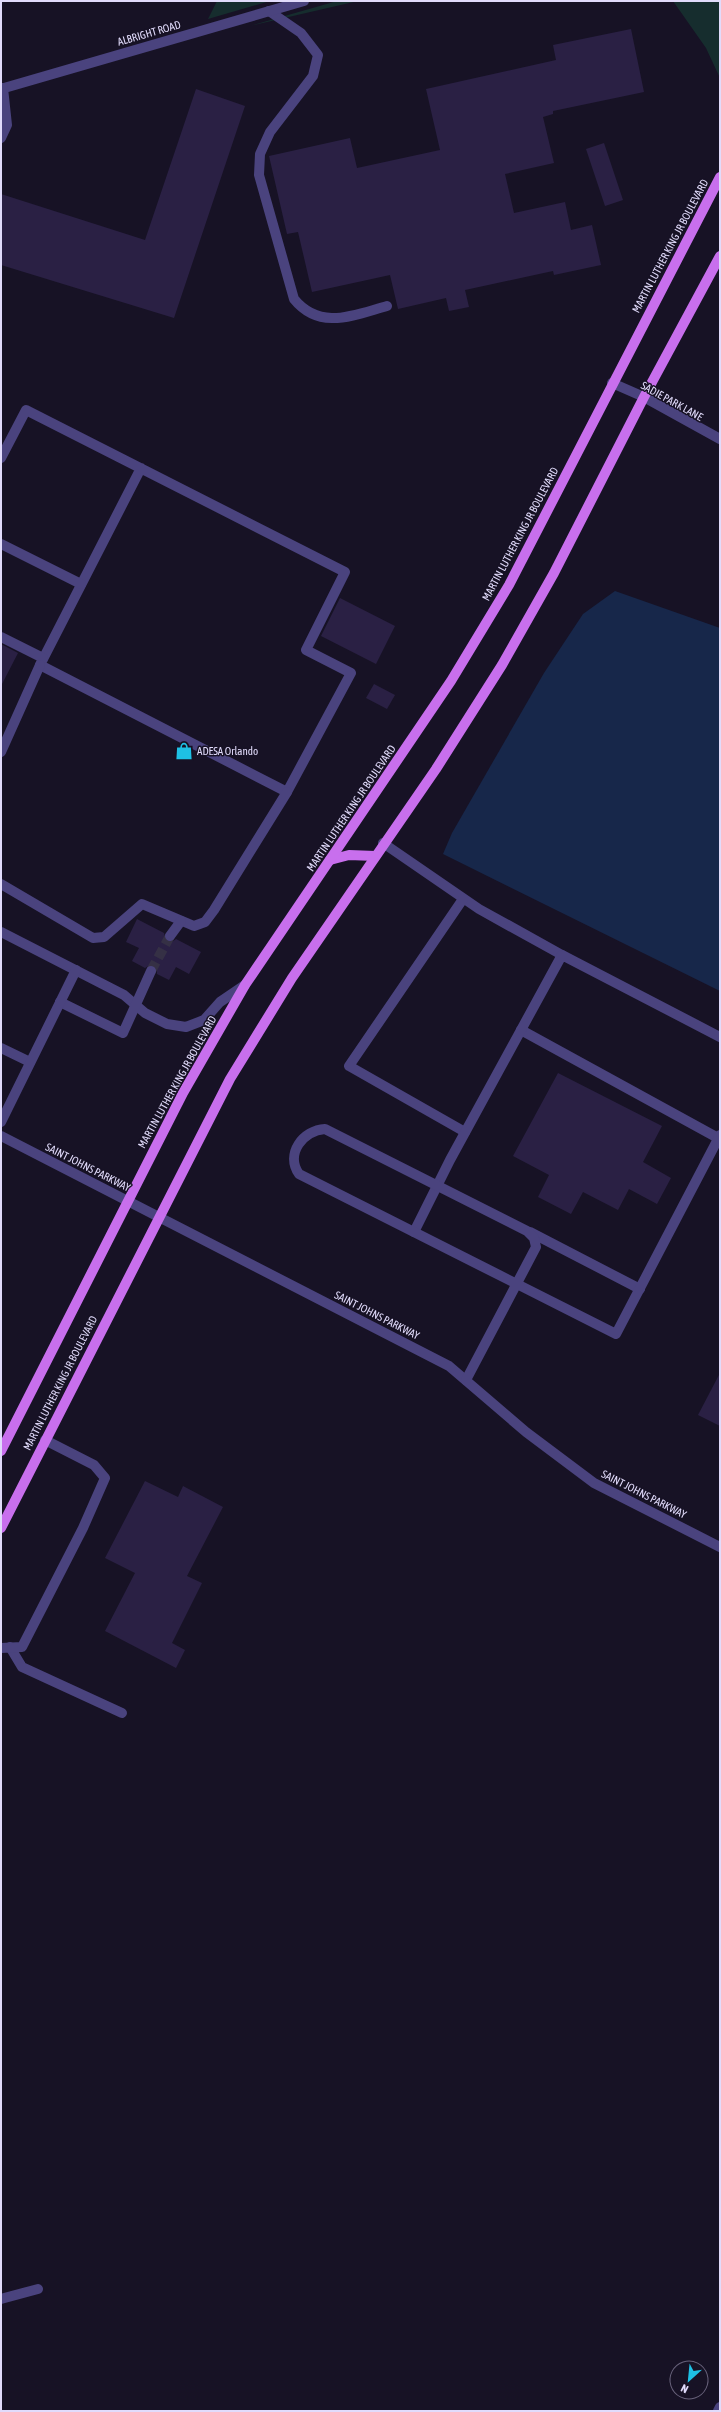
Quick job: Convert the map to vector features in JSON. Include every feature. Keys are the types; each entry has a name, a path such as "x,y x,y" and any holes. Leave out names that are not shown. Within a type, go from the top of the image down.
{"main road":[{"name":"MARTIN LUTHER KING JR BOULEVARD","path":"1,1451 183,1093 246,985 451,681 509,585 612,383 720,177"},
{"name":"MARTIN LUTHER KING JR BOULEVARD","path":"1,1528 158,1216 230,1079 292,978 436,769 502,665 554,573 644,398 720,256"},
{"path":"330,860 349,855 375,856"}],"street":[{"name":"ALBRIGHT ROAD","path":"2,88 304,1"},
{"path":"269,11 301,33 318,55 313,76 270,132 260,154 259,175 294,299 303,310 322,318 342,319 387,306"},
{"path":"1,138 8,125 2,88"},
{"name":"SADIE PARK LANE","path":"612,383 644,398 720,440"},
{"path":"1,458 26,410 345,572 306,650 351,672 287,792 205,922 194,926 142,904 104,937 93,938 1,884"},
{"path":"1,752 41,661 141,468"},
{"path":"1,544 81,584"},
{"path":"1,637 41,661 287,792"},
{"path":"383,844 464,899 562,955 720,1037"},
{"path":"464,899 349,1066 466,1132"},
{"path":"170,936 181,920"},
{"path":"1,932 124,995 145,1014 167,1024 186,1027 204,1020 220,1002 246,985"},
{"path":"414,1232 437,1186 562,955"},
{"path":"1,1122 76,970"},
{"path":"60,1002 123,1032 151,971"},
{"path":"521,1030 719,1137 616,1334 299,1174 294,1167 293,1158 304,1137 314,1130 325,1129 640,1288"},
{"path":"1,1048 30,1062"},
{"name":"SAINT JOHNS PARKWAY","path":"1,1136 449,1366 526,1432 594,1483 720,1547"},
{"path":"466,1380 536,1247 534,1238 527,1231"},
{"path":"5,1647 22,1647 83,1528 105,1478 94,1465 45,1440"},
{"path":"5,1647 22,1667 122,1713"},
{"path":"1,2299 38,2289"},
{"path":"718,2411 720,2407"}],"green space":[{"path":"217,1 270,1 208,19"},
{"path":"337,1 358,1 250,26"},
{"path":"673,1 720,1 720,78 706,48"}],"water":[{"path":"615,591 720,628 720,991 443,854 452,833 544,673 583,614"}],"building":[{"path":"631,29 644,92 553,111 553,114 543,117 554,163 505,174 514,213 565,202 571,230 592,225 601,265 554,275 553,271 465,290 469,307 449,311 446,298 398,309 390,275 312,292 298,232 287,234 269,156 350,138 357,168 440,150 426,89 556,60 553,45"},
{"path":"196,89 245,106 174,318 1,265 1,194 145,240"},
{"path":"604,143 623,200 605,206 586,149"},
{"path":"340,598 395,626 376,664 321,636"},
{"path":"1,644 18,653 1,686"},
{"path":"374,684 395,695 387,709 366,698"},
{"path":"137,919 164,933 166,941 172,942 176,939 201,952 189,974 176,967 169,980 157,974 157,970 154,965 150,965 145,968 132,961 139,948 126,942"},
{"path":"558,1073 662,1126 643,1162 671,1178 657,1204 629,1189 618,1210 583,1192 571,1214 538,1197 549,1175 513,1156"},
{"path":"720,1373 720,1426 698,1415"},
{"path":"145,1481 178,1497 183,1486 223,1507 187,1576 202,1583 172,1643 185,1650 176,1668 105,1631 135,1573 105,1558"}],"tunnel":[{"path":"151,971 170,936"}],"place":[{"name":"ADESA Orlando","path":"184,751"}]}
